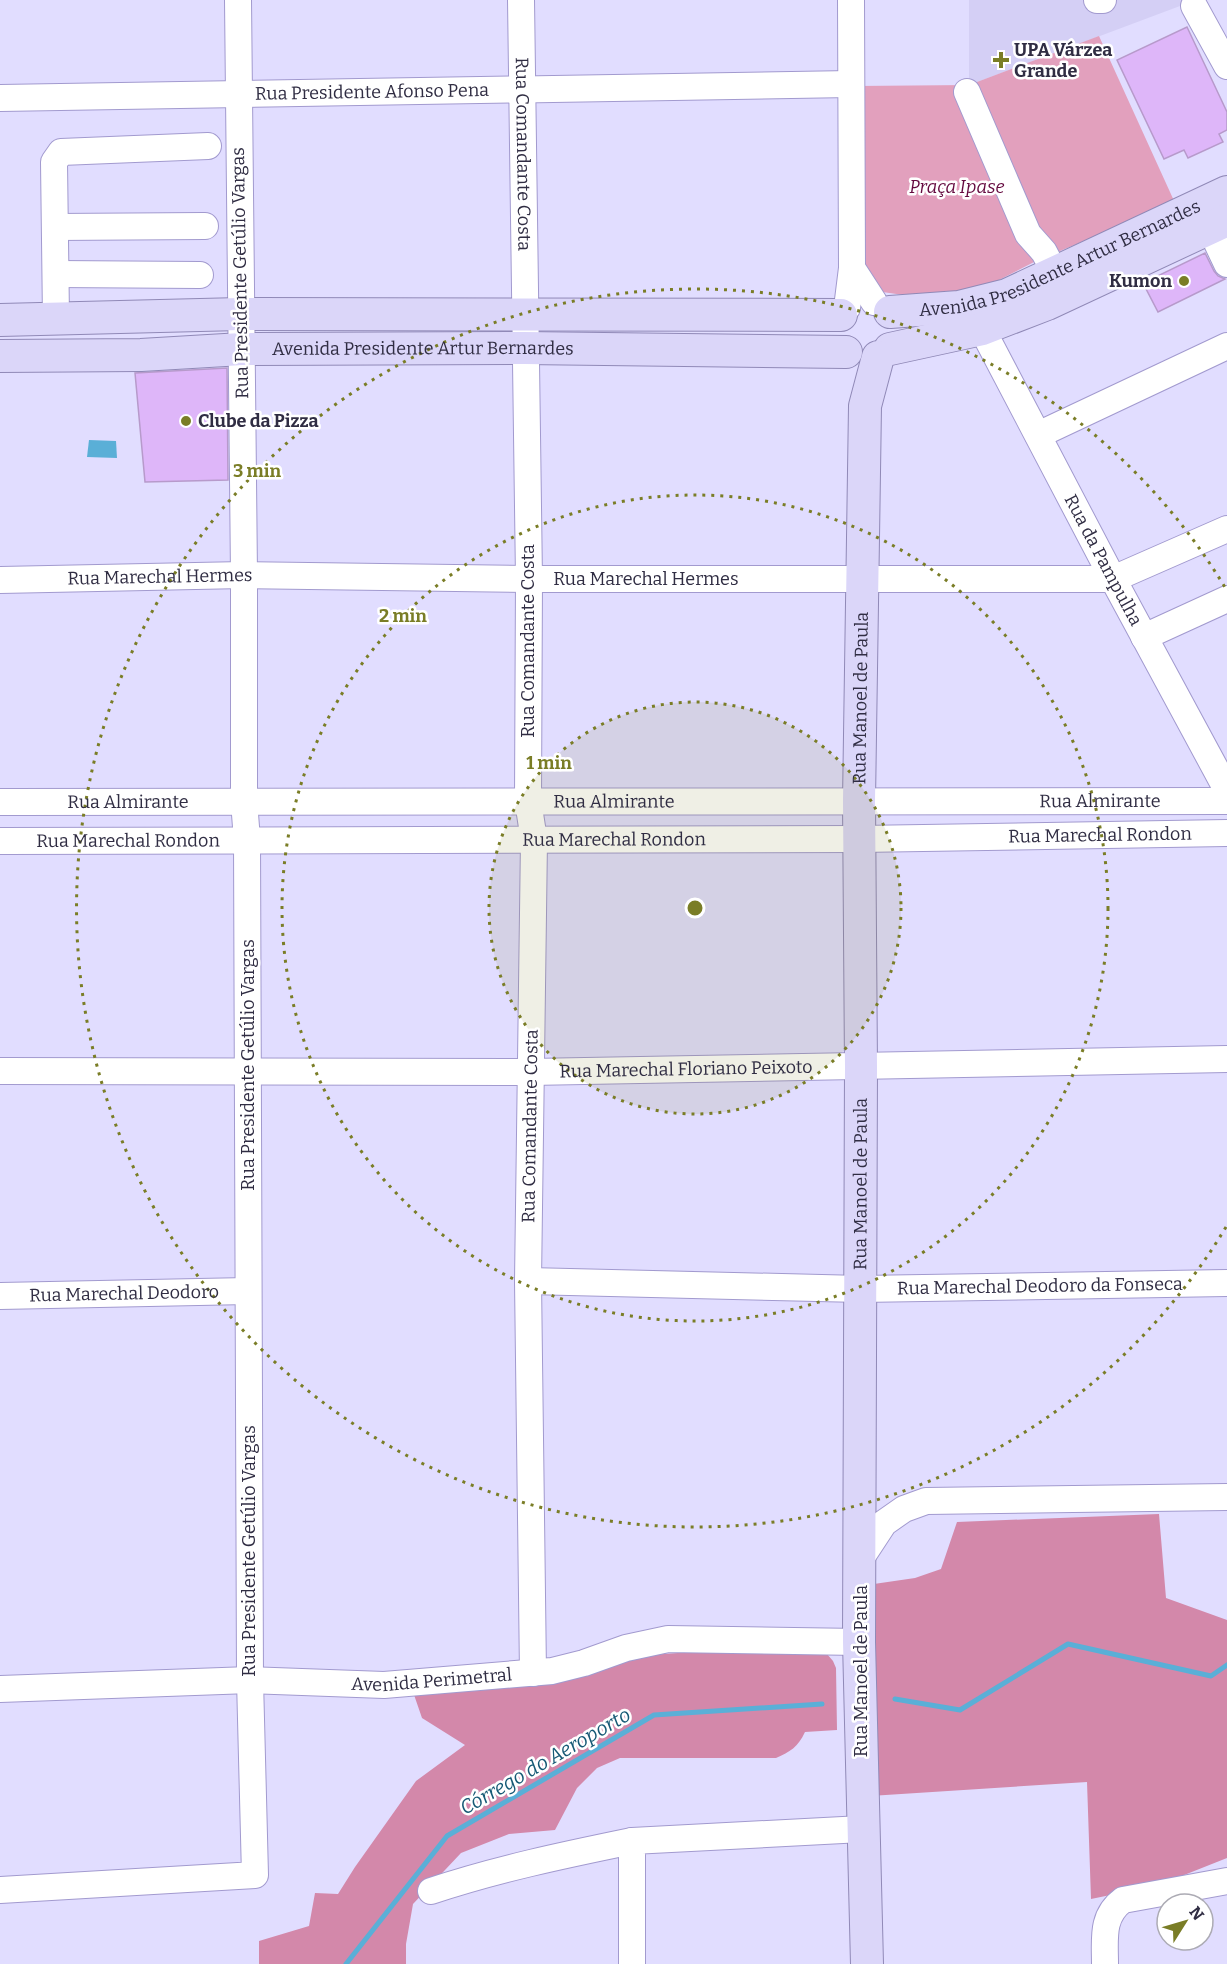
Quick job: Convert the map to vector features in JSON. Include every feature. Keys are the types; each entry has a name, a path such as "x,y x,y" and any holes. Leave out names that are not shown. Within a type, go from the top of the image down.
{"main road":[{"name":"Avenida Presidente Artur Bernardes","path":"0,320 240,314 525,315 959,307 1007,295 1227,192"},
{"name":"Avenida Presidente Artur Bernardes","path":"0,356 141,355 242,349 524,348 867,354 982,329 1047,304 1219,224"},
{"path":"863,309 895,321 896,330 867,354"},
{"name":"Rua Manoel de Paula","path":"863,309 837,334 840,344 867,354 858,801 861,1067 859,1642 867,1964"}],"street":[{"name":"Rua Presidente Getúlio Vargas","path":"0,1890 255,1875 250,1680 247,840 244,801 244,575 237,0"},
{"name":"Rua Comandante Costa","path":"521,0 524,348 529,579 528,801 534,840 528,1281 533,1673"},
{"path":"850,0 852,268 863,309"},
{"path":"1097,0 1103,0"},
{"path":"1194,6 1227,66"},
{"name":"Rua Presidente Afonso Pena","path":"0,98 851,84"},
{"path":"968,92 1028,234 1044,252 1047,277"},
{"path":"56,318 54,162 61,152 208,146"},
{"path":"1219,224 1227,264"},
{"path":"55,227 205,226"},
{"path":"56,274 200,275"},
{"name":"Rua da Pampulha","path":"982,329 1227,790"},
{"path":"1038,435 1227,346"},
{"path":"1113,579 1227,529"},
{"name":"Rua Marechal Hermes","path":"0,580 244,575 529,579 1113,579"},
{"path":"1144,637 1227,599"},
{"name":"Rua Almirante","path":"0,802 1227,801"},
{"name":"Rua Marechal Rondon","path":"0,841 860,840 1227,833"},
{"name":"Rua Marechal Floriano Peixoto","path":"0,1071 530,1072 1227,1059"},
{"name":"Rua Marechal Deodoro da Fonseca","path":"528,1281 861,1289 1227,1283"},
{"name":"Rua Marechal Deodoro","path":"0,1296 248,1291"},
{"path":"861,1558 884,1523 904,1509 926,1501 1227,1497"},
{"name":"Avenida Perimetral","path":"0,1689 250,1680 384,1685 552,1671 584,1663 626,1648 668,1639 859,1642"},
{"path":"431,1891 479,1875 632,1841 862,1829"},
{"path":"632,1841 632,1964"},
{"path":"1105,1964 1105,1924 1114,1906 1123,1900 1227,1881"}],"shaded area":[{"name":"UPA Várzea Grande","path":"969,0 1196,0 969,85"},
{"path":"1159,1514 1166,1598 1227,1620 1227,1858 1159,1885 1091,1899 1087,1782 870,1796 867,1585 915,1578 941,1569 957,1522"},
{"path":"692,1652 827,1654 836,1668 837,1730 805,1732 793,1748 776,1758 620,1758 597,1768 577,1788 555,1830 509,1834 461,1853 413,1904 406,1944 406,1964 259,1964 259,1941 309,1926 315,1893 338,1894 416,1781 465,1745 422,1718 412,1689 620,1657"}],"green space":[{"name":"Praça Ipase","path":"1099,36 1175,203 1036,261 995,282 947,295 910,296 869,290 853,279 856,86 969,85"}],"water":[{"path":"89,440 116,441 117,458 87,457"}],"building":[{"path":"1187,27 1227,112 1227,130 1219,134 1223,142 1188,158 1184,150 1164,159 1117,60"},
{"name":"Kumon","path":"1205,253 1214,271 1225,279 1158,312 1143,283"},
{"name":"Clube da Pizza","path":"227,368 228,480 145,482 135,373"}],"waterway":[{"name":"Córrego do Aeroporto","path":"895,1699 960,1710 1068,1644 1211,1676 1227,1665"},
{"name":"Córrego do Aeroporto","path":"346,1964 447,1836 654,1715 822,1704"}],"place":[{"name":"UPA Várzea Grande","path":"1001,60"},
{"name":"Kumon","path":"1184,281"},
{"name":"Clube da Pizza","path":"186,421"}]}
